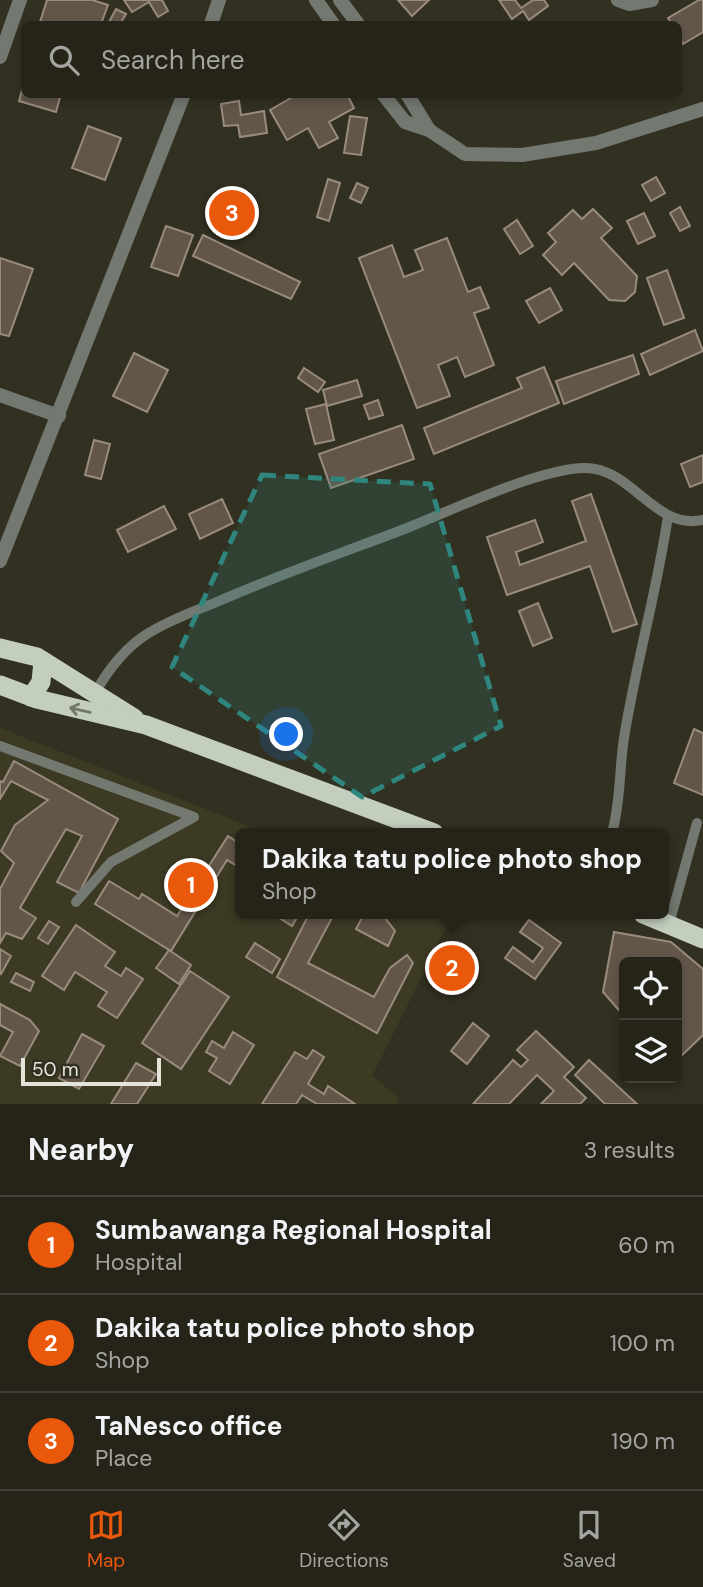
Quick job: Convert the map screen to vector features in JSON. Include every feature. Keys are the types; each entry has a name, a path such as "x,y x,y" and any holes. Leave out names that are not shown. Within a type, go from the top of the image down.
{"highway":[{"path":"3,654 43,661 146,726"},
{"path":"31,697 41,682 43,661"},
{"path":"0,685 31,697 146,726 421,828"},
{"path":"655,919 703,939"}],"street":[{"path":"0,57 20,0"},
{"path":"212,21 219,0"},
{"path":"316,0 331,21"},
{"path":"340,0 356,21"},
{"path":"618,0 629,4 652,0"},
{"path":"0,561 182,98"},
{"path":"386,98 405,122 429,130 466,154 522,155 596,143 703,109"},
{"path":"409,98 429,130"},
{"path":"0,395 59,416"}],"lane":[{"path":"95,693 124,652 170,621 540,477 583,468 612,472 668,516 692,523 703,520"},
{"path":"614,828 618,814 624,737 659,576 668,516"},
{"path":"0,746 194,817 111,862 76,902"},
{"path":"669,925 697,823"}],"highlighted area":[{"path":"262,475 430,484 501,726 362,797 172,667"}],"shaded area":[{"path":"0,728 253,828 235,828 235,919 450,919 372,1076 399,1098 396,1104 0,1104"}],"building":[{"path":"47,0 92,0 108,5 102,21 40,21"},
{"path":"124,0 162,0 168,11 158,17 149,2 132,12"},
{"path":"398,0 429,0 412,16"},
{"path":"499,0 515,0 521,8 533,0 544,0 548,6 529,20 523,11 512,19"},
{"path":"703,0 703,32 683,44 682,21 670,21 668,18"},
{"path":"116,9 126,14 122,21 110,21"},
{"path":"21,94 21,98 60,98 56,112 19,101"},
{"path":"291,98 349,98 354,108 329,122 338,138 319,148 308,128 287,140 270,110"},
{"path":"239,101 241,115 264,111 267,133 240,137 238,125 224,126 221,104"},
{"path":"350,116 367,118 361,155 344,153"},
{"path":"88,126 121,138 105,180 72,168"},
{"path":"656,177 665,193 651,201 642,185"},
{"path":"328,179 340,183 329,221 317,217"},
{"path":"357,183 368,188 361,203 350,198"},
{"path":"680,207 690,226 680,231 670,213"},
{"path":"593,209 612,228 601,238 637,276 635,292 625,301 609,300 574,263 562,275 543,255 556,242 548,233 573,210 582,219"},
{"path":"644,213 655,236 638,244 627,221"},
{"path":"517,220 533,246 520,254 504,229"},
{"path":"166,226 193,235 178,276 151,267"},
{"path":"203,235 300,282 291,299 193,256"},
{"path":"447,238 468,292 480,287 489,308 474,313 494,365 465,377 457,357 438,365 450,396 417,408 359,258 392,245 404,277 423,270 415,250"},
{"path":"0,258 33,269 9,336 0,334"},
{"path":"667,270 684,318 664,325 647,278"},
{"path":"550,288 562,310 539,323 526,301"},
{"path":"695,330 703,351 650,375 641,354"},
{"path":"134,353 168,370 147,412 113,396"},
{"path":"633,355 639,374 564,404 556,381"},
{"path":"544,367 559,403 434,454 424,428 522,388 517,378"},
{"path":"304,368 325,382 318,392 298,378"},
{"path":"357,380 362,396 327,406 323,390"},
{"path":"378,400 383,415 369,419 364,405"},
{"path":"326,404 334,440 315,444 306,409"},
{"path":"402,425 414,459 331,488 319,454"},
{"path":"94,440 110,444 101,479 85,475"},
{"path":"703,455 703,482 690,487 681,464"},
{"path":"591,494 637,624 613,632 590,566 507,595 487,537 535,520 543,542 516,552 520,565 586,541 572,501"},
{"path":"222,499 233,523 200,539 189,514"},
{"path":"164,506 176,529 128,552 117,530"},
{"path":"538,603 552,638 533,646 519,611"},
{"path":"694,729 703,733 703,795 674,783"},
{"path":"14,761 118,819 79,893 57,882 82,836 66,829 20,908 36,918 22,939 6,933 0,943 0,889 14,863 1,851 15,825 48,800 11,781 0,799 0,781 3,782"},
{"path":"228,836 235,841 235,865 227,860 171,951 95,904 109,881 139,899 142,894 177,916"},
{"path":"281,919 296,919 292,926"},
{"path":"306,919 331,919 308,963 374,997 390,968 407,955 413,963 377,1033 277,977"},
{"path":"361,919 386,919 395,931 388,946 356,929"},
{"path":"529,920 561,943 535,979 505,958 513,947 533,962 543,948 520,932"},
{"path":"49,921 59,927 48,944 38,938"},
{"path":"76,925 115,952 105,966 121,976 126,968 143,979 117,1018 98,1006 107,992 75,972 64,990 42,976"},
{"path":"614,932 671,942 703,969 703,1035 682,1055 682,957 619,957 619,1010 603,992"},
{"path":"255,943 280,959 272,973 246,957"},
{"path":"0,949 11,956 1,974 0,973"},
{"path":"169,950 191,965 179,984 156,968"},
{"path":"190,971 229,997 181,1069 142,1043"},
{"path":"16,973 34,982 30,991 11,982"},
{"path":"0,1004 30,1020 39,1031 20,1066 0,1056 13,1032 0,1025"},
{"path":"473,1023 489,1036 467,1064 451,1051"},
{"path":"536,1031 574,1067 564,1077 586,1098 580,1104 541,1104 554,1091 537,1075 509,1104 473,1104 513,1060 521,1067 528,1060 517,1050"},
{"path":"233,1032 254,1045 230,1084 209,1071 217,1058 206,1052 212,1041 224,1048"},
{"path":"82,1034 104,1046 79,1089 59,1078"},
{"path":"313,1050 324,1057 308,1084 324,1094 328,1086 355,1104 317,1104 302,1095 296,1104 262,1104 295,1052 307,1059"},
{"path":"589,1060 637,1104 605,1104 575,1075"},
{"path":"136,1063 156,1074 137,1104 111,1104"}],"place":[{"name":"TaNesco office","path":"232,213"},
{"name":"Sumbawanga Regional Hospital","path":"191,885"},
{"name":"Dakika tatu police photo shop","path":"452,968"}]}
